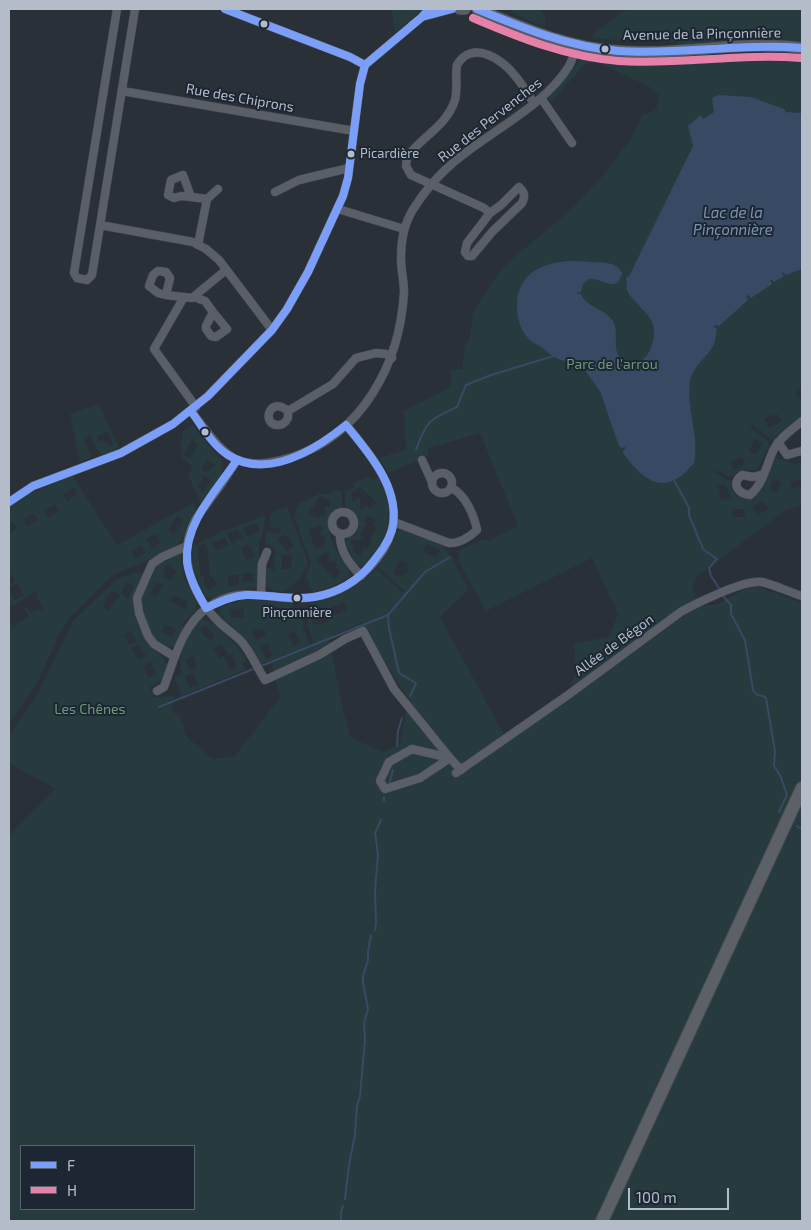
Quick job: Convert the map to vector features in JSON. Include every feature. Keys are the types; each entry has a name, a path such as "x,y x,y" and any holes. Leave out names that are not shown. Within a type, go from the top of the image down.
{"main road":[{"path":"460,9 465,9"},
{"name":"Avenue de la Pinçonnière","path":"477,9 576,45 619,51 774,46 802,48"},
{"name":"Avenue de la Pinçonnière","path":"502,9 516,24"},
{"path":"602,1221 802,788"}],"street":[{"path":"117,9 74,273 77,278 87,280 92,275 135,9"},
{"path":"225,9 350,57 365,65"},
{"path":"9,502 34,486 138,445 173,424 194,409 272,330 299,289 338,208 350,168 360,84 365,65 429,9"},
{"path":"422,17 452,9"},
{"name":"Rue des Pervenches","path":"184,297 154,350 216,443 227,454 247,463 264,464 292,457 316,447 330,438 360,411 373,394 392,358 400,323 404,290 401,259 404,230 413,209 444,171 537,101 555,84 570,64 576,45"},
{"path":"503,221 484,208 415,178 408,171 405,162 407,157 434,132 450,112 457,90 456,65 462,57 471,52 477,52 496,58 516,77 572,143"},
{"name":"Rue des Chiprons","path":"122,91 354,131"},
{"path":"97,133 114,135"},
{"path":"275,192 299,180 350,168"},
{"path":"519,186 524,192 525,197 522,202 472,256 468,256 464,252 467,243 491,212 502,205 519,186"},
{"path":"198,245 207,198 218,189"},
{"path":"191,197 207,198"},
{"path":"338,208 404,230"},
{"path":"100,225 193,242 206,249 219,260 272,330"},
{"path":"194,297 226,270"},
{"path":"166,295 194,297 205,301 213,312"},
{"path":"288,411 333,384 356,358 376,353 386,354 392,358"},
{"path":"764,474 778,442 802,422"},
{"path":"157,691 164,687 188,628 206,608 232,596 244,594 305,598 318,596 342,588 361,576 384,549 392,533 394,522 392,499 385,479 359,440 346,425"},
{"path":"778,442 787,455 801,451"},
{"path":"237,460 192,526 187,546 186,556 190,577 206,608 241,642 265,680 319,656 345,639 363,631 394,689 450,758"},
{"path":"422,460 434,489 440,493 447,493 452,488 452,480 449,475 442,473 435,476 432,482"},
{"path":"394,522 449,543 455,543 473,534 477,530 476,525 464,498 460,492 452,488"},
{"path":"340,534 339,542 342,550 361,576"},
{"path":"175,658 154,644 148,636 138,613 137,598 148,573 157,560 187,546"},
{"path":"261,594 262,564 266,552"},
{"name":"Allée de Bégon","path":"450,758 459,772 682,611 695,604 749,582 760,582 802,596"},
{"path":"412,749 450,758 420,778 385,789 380,781 389,762 412,749"}],"green space":[{"path":"391,9 423,9 395,33"},
{"path":"509,9 540,9 545,17 546,24 543,27 517,15"},
{"path":"627,9 802,9 802,42 753,40 678,45 676,42 592,38 593,34"},
{"path":"707,53 802,60 802,386 795,394 802,401 802,414 772,440 753,425 750,427 767,440 770,445 757,470 741,471 730,477 716,470 715,473 733,482 732,489 737,496 745,498 751,497 761,488 773,460 777,458 794,464 802,462 802,479 791,482 792,488 800,487 800,490 802,490 802,505 786,510 696,577 693,588 698,607 718,604 741,591 756,586 802,603 802,1221 9,1221 9,836 56,789 9,763 9,736 37,695 73,621 116,580 133,573 145,573 134,598 135,616 144,634 168,666 163,680 150,687 154,698 175,695 171,711 180,716 186,736 212,759 235,756 280,697 271,662 298,650 261,664 247,641 218,614 220,607 245,599 293,603 292,609 303,609 303,628 310,644 314,642 308,627 308,606 310,604 330,599 343,593 376,569 403,593 405,591 378,567 388,553 399,529 442,545 450,556 445,559 452,557 468,590 440,617 506,738 568,694 576,673 574,643 609,637 618,614 592,558 486,611 457,558 460,557 458,551 483,539 488,541 518,526 480,433 429,448 427,457 388,473 379,458 406,450 404,411 451,387 451,369 462,370 465,345 469,340 473,314 484,294 508,262 570,211 606,172 632,137 642,115 656,110 659,96 650,87 594,62 585,64 550,101 549,98 579,61 590,58","holes":["771,414 774,417 777,414 782,421 769,428 764,419","754,439 762,442 757,455 749,452","742,456 744,464 734,470 730,463","773,479 781,482 777,493 769,490","724,484 731,498 721,500 718,486","762,501 769,509 757,516 753,507","732,509 745,509 745,517 732,517","426,544 440,550 437,558 423,552","400,560 408,564 406,567 409,569 406,575 403,573 400,577 393,573","126,582 134,586 128,598 121,594","112,591 120,595 109,610 103,607 108,595","344,602 347,610 334,615 331,608","271,606 286,609 285,617 270,614","243,608 244,617 231,618 230,610","326,614 328,622 313,625 311,618","368,620 354,627 378,651 408,699 400,744 383,752 351,738 343,710 329,637","263,629 266,635 256,640 252,632","130,631 137,642 129,645 124,635","295,631 300,643 293,646 288,634","268,643 272,656 266,659 260,646","139,644 146,656 138,660 131,648","151,662 156,674 149,678 143,666"]},
{"path":"99,404 119,448 116,450 117,452 98,456 101,454 99,450 97,451 90,435 84,438 91,458 80,462 70,414","holes":["108,432 114,446 105,444 103,440 99,442 97,437"]},
{"path":"193,425 222,461 222,475 202,503 188,475 193,466 182,458 181,442 183,431","holes":["192,440 198,444 190,459 183,454","208,460 215,465 206,473 201,469","203,475 211,480 203,492 197,487 203,478 201,477"]},
{"path":"72,475 117,545 195,502 195,513 187,525 183,539 177,546 111,576 70,617 61,631 37,683 9,723 9,620 13,626 29,617 24,608 27,607 31,613 39,609 40,612 44,609 36,596 38,594 36,591 12,606 9,605 9,588 9,585 15,581 9,571 9,534 17,528 13,522 9,525 9,507 27,495","holes":["74,487 78,494 67,501 63,495","55,504 59,511 48,518 44,511","34,513 38,520 26,527 23,520","178,516 182,519 181,522 183,523 173,534 168,530 175,518","156,534 160,542 152,549 146,539","142,545 146,553 135,558 131,551","17,584 24,595 15,600 9,588"]},
{"path":"368,477 372,480 378,478 387,502 388,524 385,535 380,546 364,566 357,565 345,544 358,528 356,514 345,507 345,491 353,488 354,482","holes":["360,487 377,503 370,509 367,506 362,509 360,507 361,501 358,497 353,501 351,498 353,497 351,494","368,516 376,520 373,526 376,528 369,539 372,541 367,549 364,547 360,556 352,551 355,546 349,543 355,539 359,541 363,536 360,534 367,523 364,521"]},
{"path":"338,490 342,492 342,507 331,514 329,527 335,548 349,572 349,578 331,587 312,592 306,576 311,563 294,517 299,503 322,493 325,495","holes":["320,496 331,502 329,507 326,506 324,510 326,511 324,517 321,515 318,519 309,513","321,525 323,530 320,532 321,536 324,535 326,541 323,542 324,546 315,549 309,529","326,552 330,557 328,559 331,562 334,560 337,565 335,567 341,572 334,579 317,560"]},
{"path":"287,507 308,562 301,578 283,592 269,589 265,585 265,567 275,570 273,559 276,555 273,547 265,545 266,531 279,534 281,529 270,527 272,522 269,521 271,513","holes":["285,534 294,546 287,551 278,540","282,555 292,555 291,569 282,569"]},
{"path":"263,516 266,517 261,539 259,540 259,584 255,588 232,591 212,599 205,597 193,566 193,546 216,534","holes":["257,524 260,531 247,537 244,528","238,530 239,533 242,533 244,539 242,540 241,538 234,541 235,544 232,545 227,533","226,538 229,546 215,550 212,542","206,544 210,578 213,577 217,586 208,590 204,584 205,575 201,576 198,547","248,544 249,547 251,546 254,557 246,560 241,547","243,573 253,573 253,583 243,582","238,574 239,583 229,586 228,576"]},
{"path":"177,553 181,554 184,577 196,602 196,610 183,623 183,628 176,645 166,649 156,641 148,630 142,617 140,600 146,584 157,565","holes":["167,564 177,572 171,580 164,577 165,574 163,573","156,582 163,585 157,597 150,594","173,596 188,601 185,609 170,601","165,625 176,629 173,637 162,632"]},
{"path":"202,619 214,624 227,635 246,660 242,663 245,670 181,696 174,677 182,674 181,659 184,645","holes":["205,625 215,637 211,641 199,630","222,644 228,655 232,654 237,667 230,670 225,656 219,658 214,648","193,656 197,667 190,670 185,659","193,673 198,685 190,688 185,676"]}],"water":[{"name":"Lac de la Pinçonnière","path":"719,95 751,97 784,109 786,112 802,113 802,269 786,275 783,272 784,276 774,282 770,280 772,284 751,298 748,295 746,296 748,300 719,326 715,325 714,327 717,329 714,344 697,366 690,382 689,392 695,443 694,463 684,474 674,480 665,483 656,482 639,472 623,453 626,448 621,448 618,443 600,391 586,372 588,369 584,370 556,358 525,335 518,315 519,292 524,281 532,273 554,263 579,261 616,266 622,273 616,283 608,284 589,279 583,284 581,292 577,294 581,294 583,299 605,313 613,321 616,329 616,346 620,358 628,363 641,361 649,352 653,341 653,324 628,292 626,278 630,275 693,146 688,126 701,115 703,119 714,112 712,98"}],"waterway":[{"path":"416,450 430,422 457,407 466,385 491,375 554,356"},
{"path":"673,478 689,508 689,515 703,549 717,559 709,568 711,576 719,588"},
{"path":"261,666 388,615 425,572 450,557"},
{"path":"723,596 731,605 731,614 745,640 753,690 757,695 766,698 775,752 774,766 780,775 787,795 779,812"},
{"path":"388,615 399,673 416,683 410,696"},
{"path":"159,707 256,668"},
{"path":"397,746 398,731 402,718"},
{"path":"389,785 393,770"},
{"path":"375,930 375,890 378,854 375,833 381,820"},
{"path":"797,826 802,830"},
{"path":"345,1199 355,1135 357,1106 360,1096 365,1040 364,1023 368,1009 363,976 368,960 371,935"},
{"path":"341,1221 343,1206"}],"transit line":[{"name":"F","path":"225,9 350,57 365,65"},
{"name":"F","path":"9,502 33,486 121,453 173,424 208,396 272,330 287,309 308,272 343,196 348,178 360,84 365,65 429,9"},
{"name":"F","path":"412,25 422,17 452,9"},
{"name":"F","path":"477,9 546,36 600,49 665,52 756,47 802,48"},
{"name":"H","path":"473,18 544,46 600,59 665,62 755,57 801,58"},
{"name":"F","path":"191,411 222,451 243,462 259,464 290,459 320,444 346,425"},
{"name":"F","path":"206,608 241,596 305,598 331,593 354,581 378,555 386,544 392,530 394,515 392,501 381,473 346,425"},
{"name":"F","path":"206,608 190,574 187,562 187,548 196,520 237,460"}],"place":[{"name":"Picardière","path":"351,154"},
{"name":"Pinçonnière","path":"297,598"}],"park label":[{"name":"Parc de l'arrou","path":"612,364"},
{"name":"Les Chênes","path":"90,709"}]}
